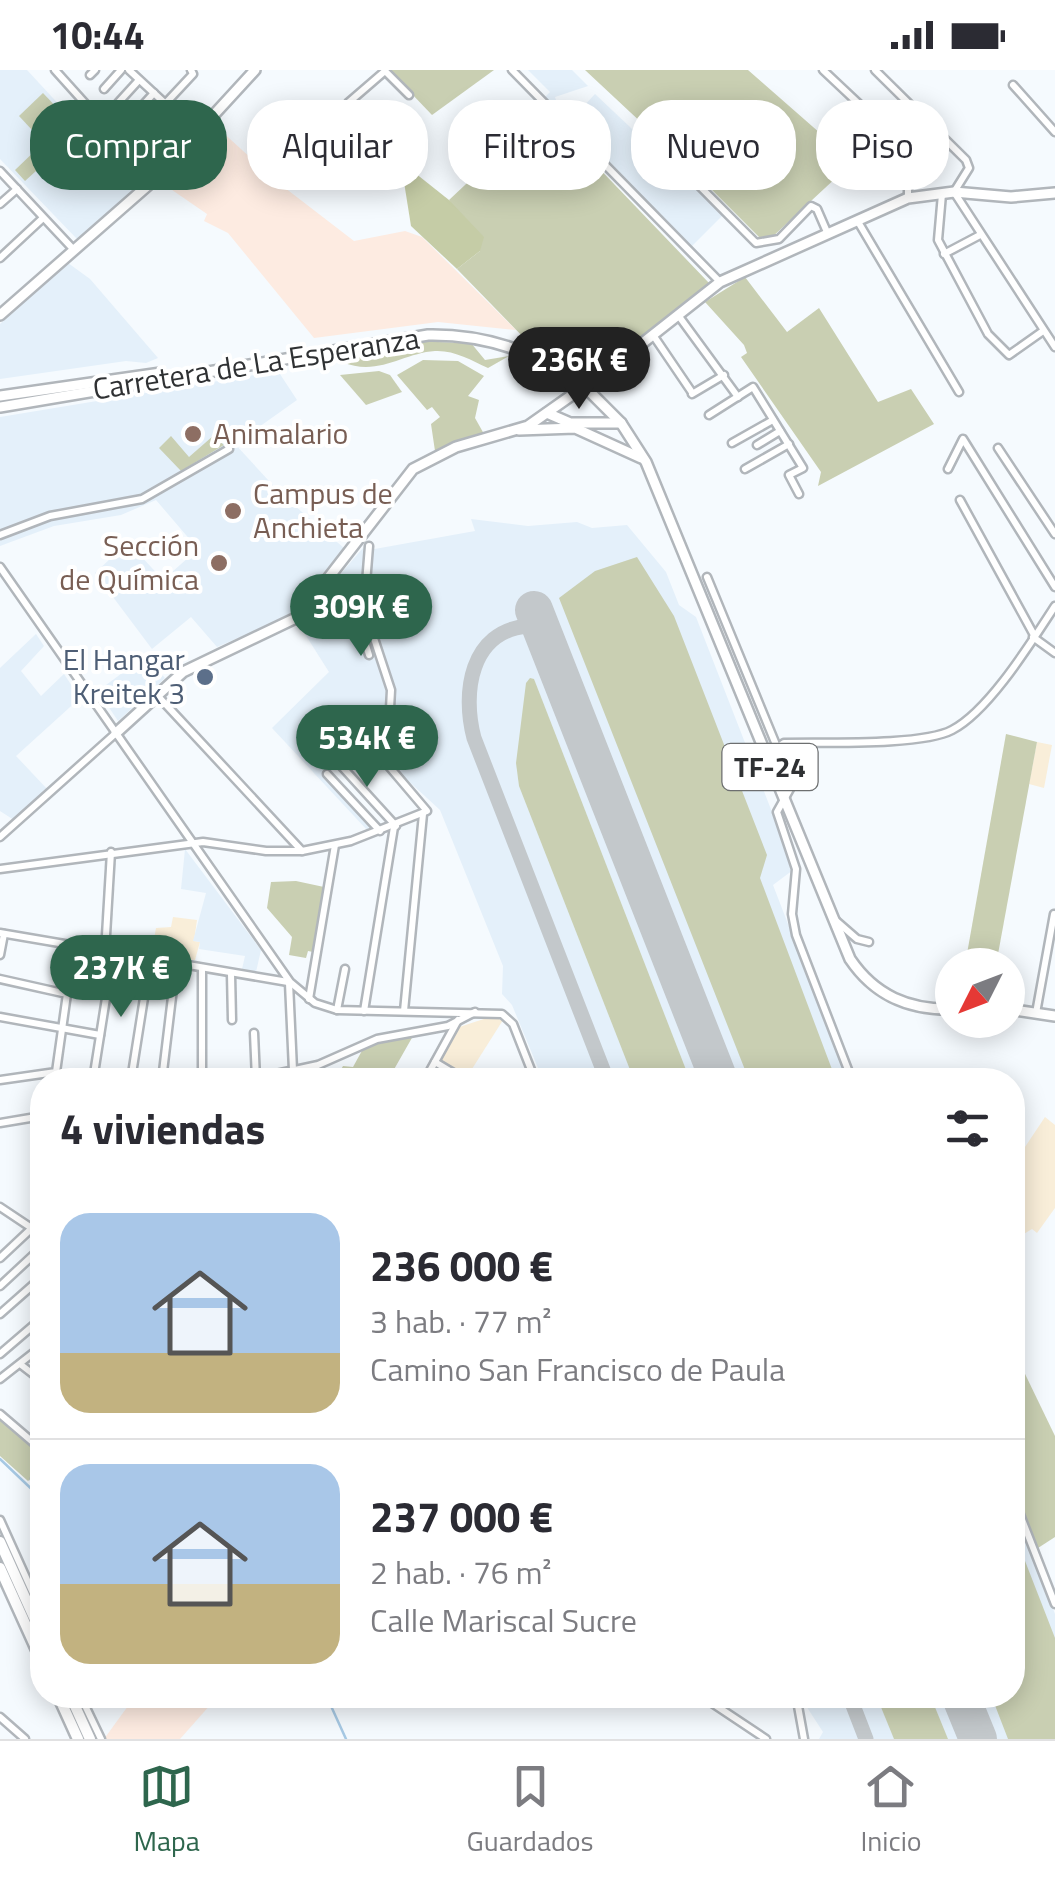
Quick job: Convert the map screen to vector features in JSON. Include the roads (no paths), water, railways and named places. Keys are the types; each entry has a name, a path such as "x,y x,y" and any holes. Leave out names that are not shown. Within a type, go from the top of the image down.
{"highway":[{"path":"0,1542 30,1608"},
{"path":"0,1568 30,1634"},
{"path":"64,1708 78,1739"},
{"path":"76,1708 90,1739"}],"main road":[{"path":"227,101 255,70"},
{"path":"0,314 143,190"},
{"path":"116,734 199,662 288,624 332,576 413,469 456,447 516,430 544,415 720,282 908,198 954,192 1011,198 1055,193"},
{"name":"Carretera de La Esperanza","path":"0,407 392,339 447,334 519,349 578,382 624,426 646,462 850,959 878,990 899,1002 935,1007"},
{"path":"0,396 102,378 188,374"},
{"path":"592,422 600,414 598,399"},
{"path":"560,402 563,421"},
{"path":"544,415 563,421 624,426 622,439 611,443"},
{"path":"544,415 546,429 552,432"},
{"path":"516,430 552,432 575,428 646,462"},
{"path":"1025,1011 1055,1016"}],"street":[{"path":"104,89 125,70 161,100"},
{"path":"170,100 193,74 190,70"},
{"path":"351,100 385,70 409,95"},
{"path":"512,70 720,282"},
{"path":"823,70 908,150 908,198"},
{"path":"875,70 966,160 969,168 954,192 1055,347"},
{"path":"57,71 83,100"},
{"path":"121,100 140,80"},
{"path":"1013,84 1055,132"},
{"path":"148,100 154,93"},
{"path":"0,171 74,250"},
{"path":"0,204 16,189"},
{"path":"703,190 756,243 779,238 811,206 817,209 828,232"},
{"path":"942,194 937,232 944,254 988,334 1005,354 1043,331"},
{"path":"0,258 44,218"},
{"path":"857,220 960,392"},
{"path":"944,254 980,235"},
{"path":"678,315 738,398"},
{"path":"652,335 692,393 724,375"},
{"path":"709,415 753,388 804,468 789,476 798,494"},
{"path":"732,443 773,420"},
{"path":"757,445 780,431"},
{"path":"948,469 963,439 1055,587"},
{"path":"746,469 789,444"},
{"path":"998,448 1055,534"},
{"path":"0,534 50,516 142,499 229,449"},
{"path":"960,500 1034,636 1055,653"},
{"path":"369,546 364,608 391,690 387,764 425,812 404,1011"},
{"path":"0,567 290,982 309,999 337,1010 476,1011 509,1017 530,1068"},
{"path":"332,576 354,605 369,655"},
{"path":"708,578 790,786 777,812 796,870 792,914 796,935 847,1068"},
{"path":"778,748 784,743 946,733 972,715 1055,606"},
{"path":"157,695 302,851"},
{"path":"0,837 116,734"},
{"path":"314,736 395,827"},
{"path":"327,774 380,831"},
{"path":"0,869 194,843 302,851 395,827 425,812"},
{"path":"364,1010 395,827"},
{"path":"309,999 335,845"},
{"path":"95,1068 109,953 111,852"},
{"path":"1036,1013 1054,914"},
{"path":"832,920 839,919 857,939 869,942"},
{"path":"0,955 2,934 290,982"},
{"path":"133,1068 150,960"},
{"path":"163,1068 176,964"},
{"path":"202,968 202,1068"},
{"path":"337,1010 345,968"},
{"path":"231,974 232,1020"},
{"path":"0,979 67,994 57,1068"},
{"path":"290,982 293,1068"},
{"path":"440,1011 446,1029"},
{"path":"432,1068 452,1019 449,1011"},
{"path":"298,1068 376,1039 446,1029 476,1011"},
{"path":"0,1017 100,1035"},
{"path":"252,1068 254,1034"},
{"path":"435,1062 445,1068"},
{"path":"0,1080 30,1076"},
{"path":"0,1123 30,1118"},
{"path":"1,1210 30,1227"},
{"path":"0,1258 30,1230"},
{"path":"0,1286 30,1259"},
{"path":"0,1314 30,1288"},
{"path":"0,1354 30,1328"},
{"path":"0,1379 30,1356"},
{"path":"20,1364 30,1372"},
{"path":"0,1414 30,1440"},
{"path":"0,1520 30,1586"},
{"path":"1025,1527 1055,1604"},
{"path":"86,1708 101,1739"},
{"path":"720,1708 766,1739"},
{"path":"801,1708 804,1739"},
{"path":"0,1717 25,1739"}],"waterway":[{"path":"0,1459 30,1488"},
{"path":"332,1708 346,1739"}],"place":[{"name":"Animalario","path":"193,434"},
{"name":"Campus de Anchieta","path":"233,511"},
{"name":"Sección de Química","path":"219,563"},
{"name":"El Hangar Kreitek 3","path":"205,677"}]}
